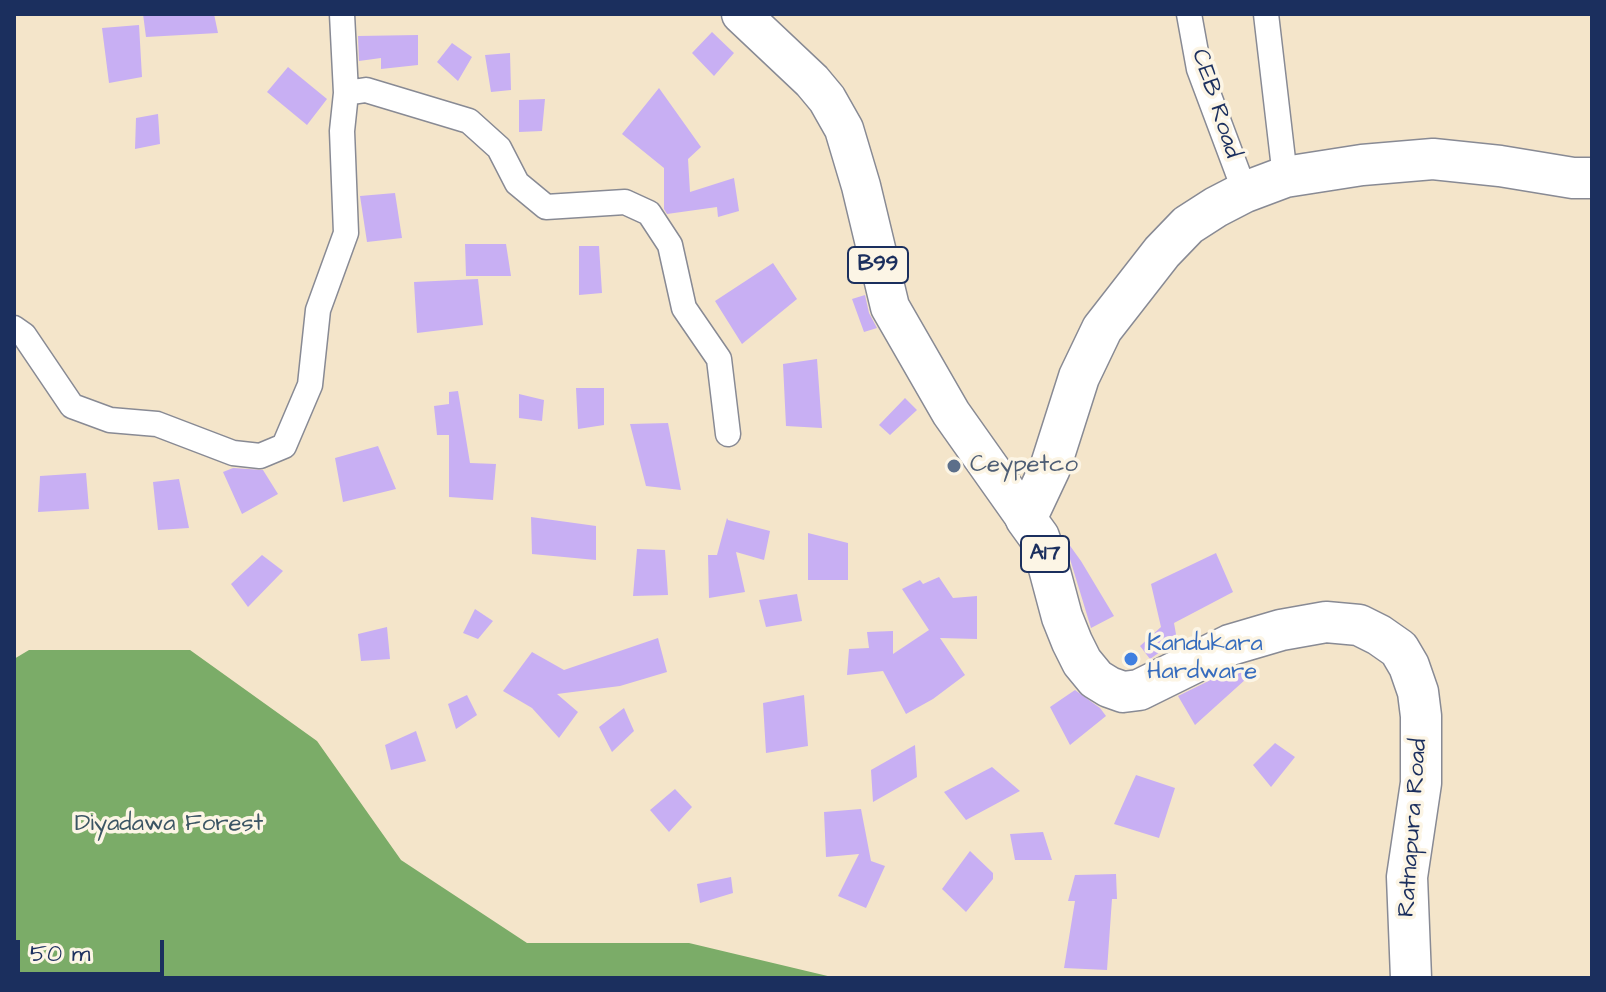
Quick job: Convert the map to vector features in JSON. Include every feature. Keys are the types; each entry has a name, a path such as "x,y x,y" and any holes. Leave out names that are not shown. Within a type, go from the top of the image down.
{"highway":[{"name":"A17","path":"1026,519 1050,468 1079,377 1102,329 1162,252 1188,225 1245,192 1285,177 1362,165 1433,159 1592,178"},
{"name":"Ratnapura Road","path":"1026,519 1039,537 1062,617 1082,662 1096,679 1123,692 1139,690 1230,645 1281,630 1326,622 1359,625 1399,649 1418,692 1421,716 1421,783 1407,877 1411,978"}],"main road":[{"name":"B99","path":"741,14 812,81 827,99 844,129 890,307 951,413 1026,519"}],"street":[{"path":"14,328 24,335 72,406 110,420 157,424 233,453 260,456 284,446 310,385 318,310 346,233 342,131 346,93 342,14"},
{"name":"CEB Road","path":"1189,14 1199,69 1245,192"},
{"path":"1266,14 1285,177"},
{"path":"346,93 366,90 469,121 499,148 517,183 546,207 625,202 649,213 670,245 684,308 719,359 728,434"}],"green space":[{"name":"Diyadawa Forest","path":"29,650 190,650 317,741 401,860 527,943 689,943 836,978 14,978 14,659"}],"building":[{"path":"143,14 214,14 218,33 146,37"},
{"path":"139,25 142,77 109,83 102,28"},
{"path":"712,32 734,53 714,76 692,53"},
{"path":"418,35 418,65 381,69 381,58 359,61 358,36"},
{"path":"452,43 472,57 458,81 437,62"},
{"path":"510,53 511,90 491,92 485,55"},
{"path":"288,67 327,99 307,125 267,92"},
{"path":"659,88 701,147 688,159 690,192 734,178 739,211 718,217 717,207 667,214 664,209 664,168 622,134"},
{"path":"545,99 542,131 519,132 519,100"},
{"path":"158,114 160,144 135,149 136,118"},
{"path":"395,193 402,238 367,242 360,196"},
{"path":"465,244 506,244 511,276 466,276"},
{"path":"579,246 599,246 602,293 579,295"},
{"path":"773,263 797,299 742,344 715,301"},
{"path":"478,279 483,325 417,333 414,282"},
{"path":"865,295 877,328 864,332 852,299"},
{"path":"817,359 822,428 786,426 783,364"},
{"path":"576,388 604,388 604,425 578,429"},
{"path":"458,391 470,463 496,464 493,500 449,497 449,435 437,435 434,406 449,404 449,392"},
{"path":"519,394 544,400 542,421 519,418"},
{"path":"905,398 917,410 890,435 879,425"},
{"path":"668,423 681,490 646,486 630,424"},
{"path":"378,446 396,489 343,502 335,458"},
{"path":"233,468 263,470 278,494 242,514 223,472"},
{"path":"86,473 89,509 38,512 40,476"},
{"path":"179,479 189,528 158,530 153,482"},
{"path":"531,517 596,526 596,560 532,554"},
{"path":"727,518 770,531 764,560 736,552 745,592 709,598 708,555 717,555"},
{"path":"808,533 848,543 848,580 808,580"},
{"path":"1063,536 1114,616 1091,628"},
{"path":"637,549 665,550 668,595 633,596"},
{"path":"1216,553 1233,592 1174,623 1177,640 1150,659 1140,646 1161,627 1151,584"},
{"path":"262,555 283,571 248,607 231,584"},
{"path":"939,577 953,598 977,596 977,639 940,638 965,675 906,714 883,671 847,675 849,649 869,648 867,632 893,631 893,654 929,630 902,589 920,580 923,584"},
{"path":"797,594 802,621 766,627 759,600"},
{"path":"475,609 493,621 478,639 463,633"},
{"path":"387,627 390,659 361,661 358,634"},
{"path":"658,638 667,672 620,686 557,694 578,712 559,738 532,708 503,691 532,652 564,670"},
{"path":"1237,667 1246,679 1195,725 1178,696"},
{"path":"1075,690 1106,716 1070,745 1050,707"},
{"path":"467,695 477,715 456,729 448,704"},
{"path":"804,695 808,746 766,753 763,703"},
{"path":"624,708 634,731 612,752 599,727"},
{"path":"416,731 426,761 391,770 385,745"},
{"path":"1275,743 1295,757 1271,787 1253,765"},
{"path":"915,745 917,777 873,802 871,770"},
{"path":"992,767 1020,791 966,820 944,792"},
{"path":"1136,775 1175,788 1159,838 1114,824"},
{"path":"675,789 692,807 669,832 650,810"},
{"path":"861,809 871,861 885,866 866,908 838,896 859,854 826,857 824,812"},
{"path":"1043,832 1052,860 1015,860 1010,834"},
{"path":"970,851 993,873 993,879 966,912 942,889"},
{"path":"1116,874 1117,899 1112,899 1107,970 1064,968 1075,901 1068,901 1075,875"},
{"path":"731,877 733,893 700,903 697,884"}],"place":[{"name":"Ceypetco","path":"954,466"},
{"name":"Kandukara Hardware","path":"1131,659"}]}
